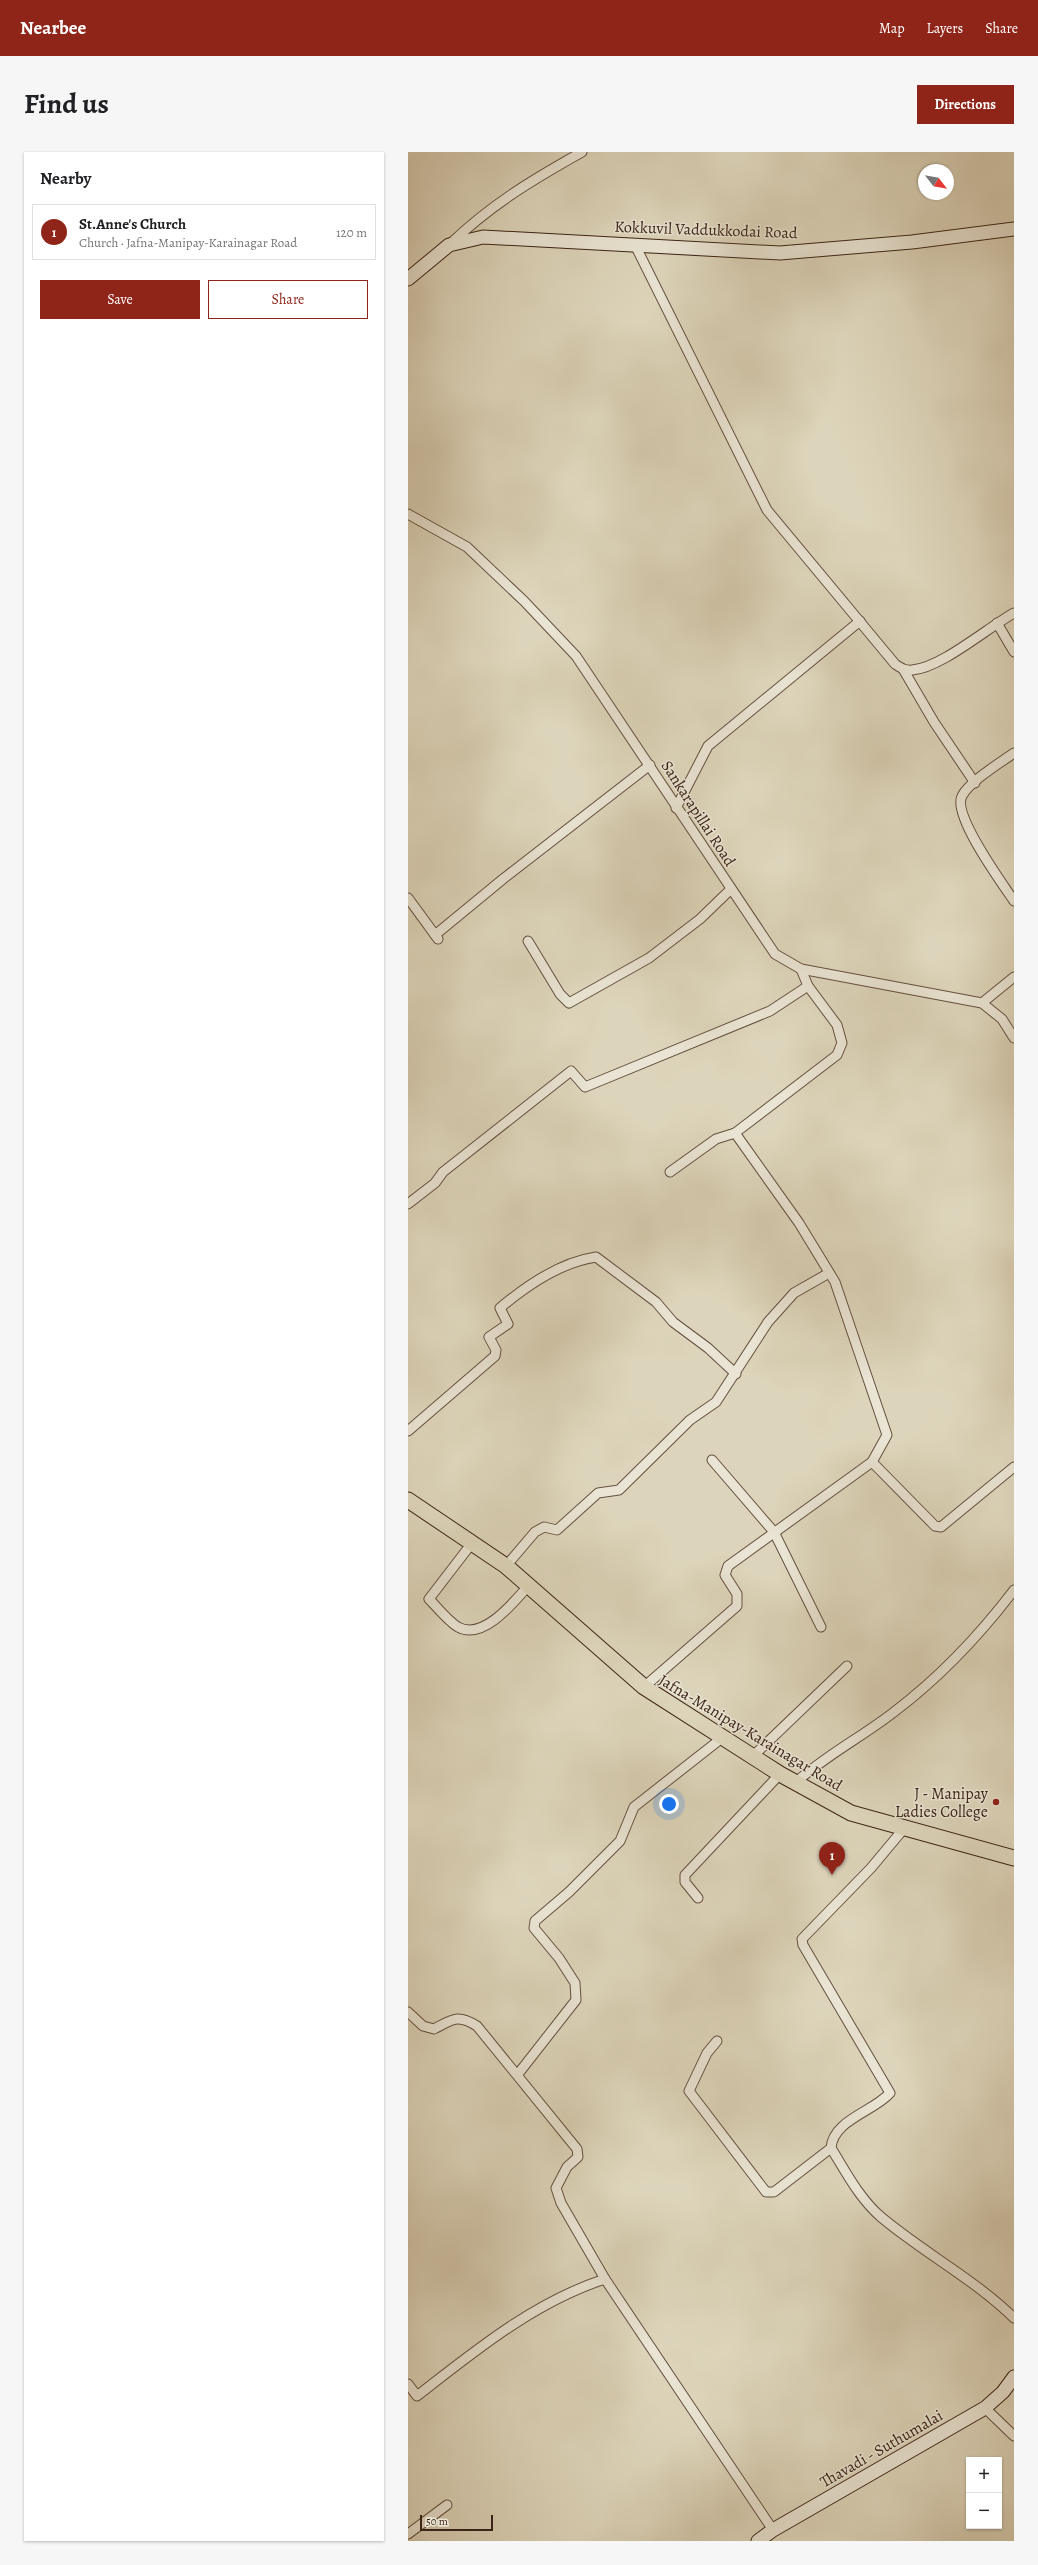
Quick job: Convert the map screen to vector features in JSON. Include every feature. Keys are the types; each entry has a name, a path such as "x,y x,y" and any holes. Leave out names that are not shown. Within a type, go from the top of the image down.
{"main road":[{"name":"Kokkuvil Vaddukkodai Road","path":"408,279 449,245 483,237 780,253 912,242 1014,229"},
{"name":"Jafna-Manipay-Karainagar Road","path":"408,1500 506,1566 644,1687 795,1783 851,1813 906,1826 1014,1858"},
{"name":"Thavadi - Suthumalai","path":"758,2541 773,2530 985,2408 1003,2392 1014,2377"}],"street":[{"path":"449,245 472,223 518,188 582,152"},
{"path":"635,245 767,510 860,622 896,664 903,670 934,722 975,783"},
{"name":"Sankarapillai Road","path":"408,514 467,547 524,601 576,656 650,765 676,808 775,954 801,968 982,1003 1002,1019 1014,1038"},
{"path":"903,670 913,670 941,660 997,622 1014,613"},
{"path":"676,808 708,746 860,622"},
{"path":"997,622 1014,652"},
{"path":"1014,753 975,783 962,796 960,808 962,815 995,874 1014,901"},
{"path":"408,898 437,938 503,879 650,765"},
{"path":"528,941 560,994 569,1003 649,958 700,918 731,889"},
{"path":"670,1172 716,1140 735,1133 837,1055 842,1043 837,1025 808,986 801,968"},
{"path":"982,1003 1014,977"},
{"path":"408,1204 435,1183 443,1172 571,1071 585,1087 770,1011 808,986"},
{"path":"644,1687 737,1606 737,1594 725,1575 728,1566 872,1462 887,1435 835,1282 799,1223 735,1133"},
{"path":"408,1431 495,1356 496,1350 489,1337 508,1324 500,1308 521,1290 580,1259 596,1257 656,1302 673,1322 708,1348 736,1374"},
{"path":"506,1566 535,1532 544,1527 557,1530 598,1493 619,1490 690,1420 716,1402 736,1374 768,1322 794,1293 829,1273"},
{"path":"712,1460 774,1532 821,1627"},
{"path":"872,1462 935,1526 941,1527 1014,1467"},
{"path":"472,1543 429,1599 458,1627 472,1631 484,1627 509,1607 529,1585"},
{"path":"795,1783 816,1764 893,1713 928,1685 986,1627 1014,1590"},
{"path":"752,1757 847,1666"},
{"path":"518,2074 576,2000 574,1983 559,1958 534,1928 535,1921 569,1892 620,1841 634,1807 722,1738"},
{"path":"698,1898 685,1882 686,1876 780,1774"},
{"path":"906,1826 871,1868 802,1939 803,1945 890,2093 881,2103 843,2125 831,2139 830,2148 862,2196 880,2216 996,2301 1014,2318"},
{"path":"408,2012 423,2026 434,2029 451,2020 464,2018 477,2026 518,2074 577,2149 578,2157 568,2167 556,2188 561,2203 605,2279 773,2530"},
{"path":"717,2041 707,2053 689,2091 766,2192 774,2192 830,2148"},
{"path":"408,2384 417,2396 490,2338 579,2288 605,2279"},
{"path":"985,2408 1014,2436"},
{"path":"408,2534 446,2505"}],"place":[{"name":"J - Manipay Ladies College","path":"996,1802"},
{"name":"St.Anne's Church","path":"832,1875"}]}
